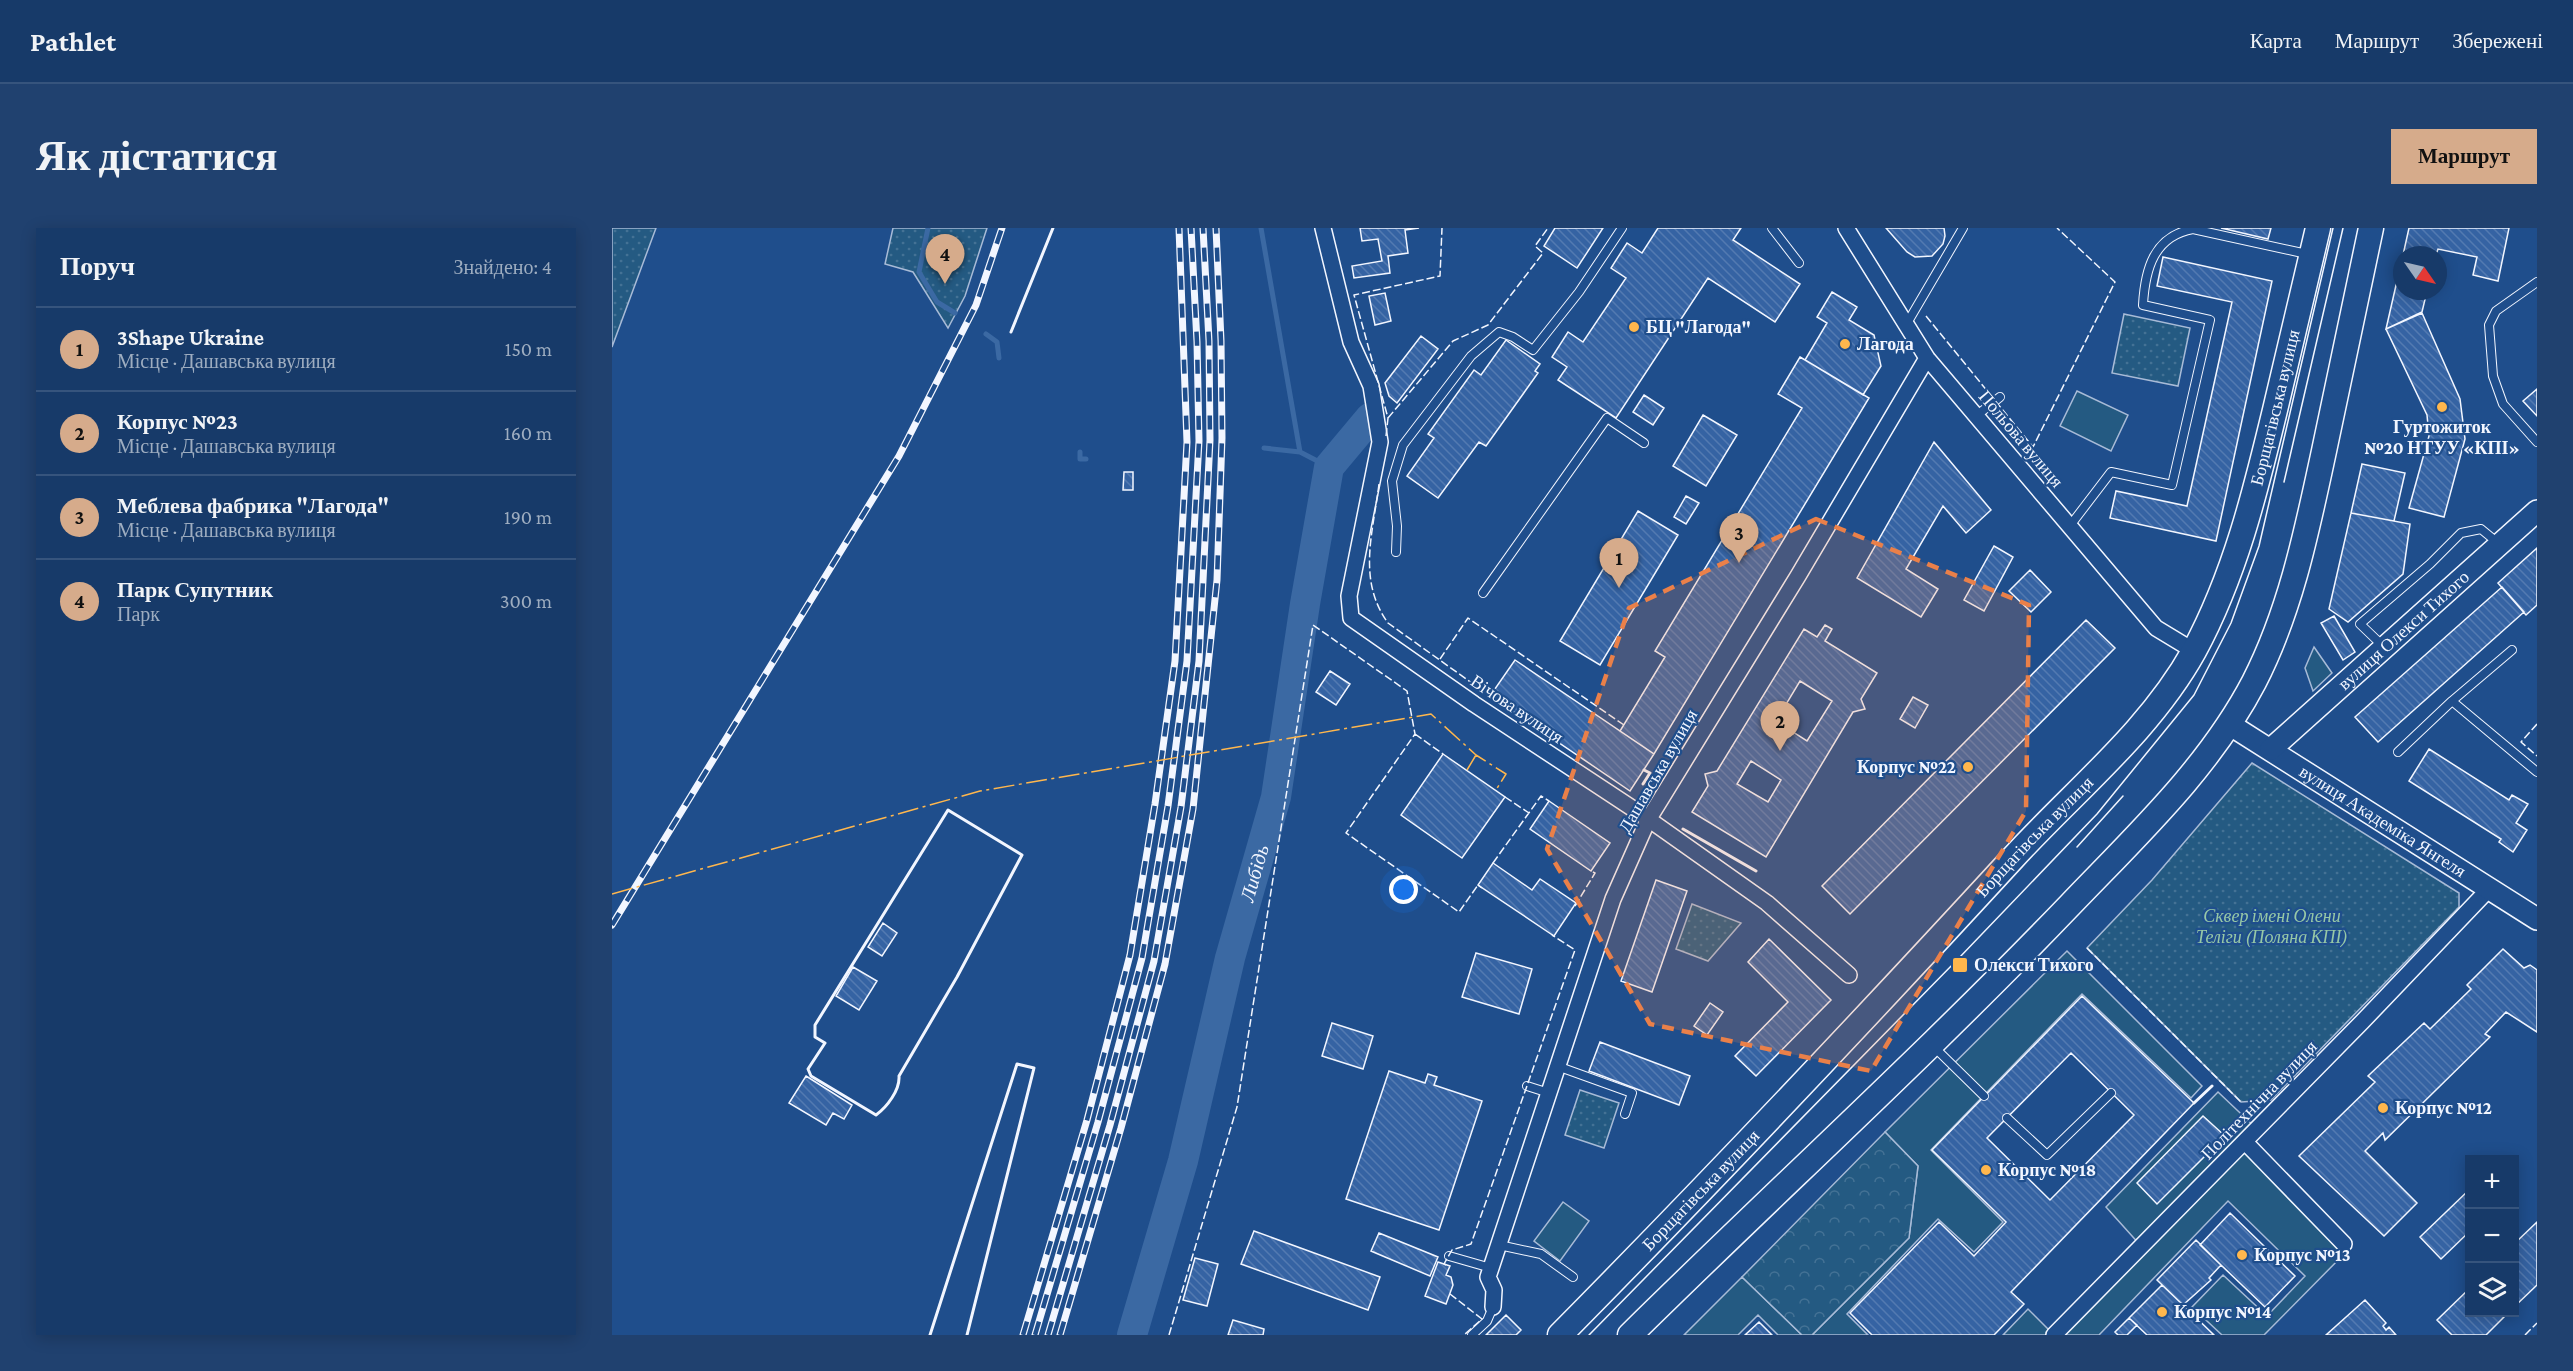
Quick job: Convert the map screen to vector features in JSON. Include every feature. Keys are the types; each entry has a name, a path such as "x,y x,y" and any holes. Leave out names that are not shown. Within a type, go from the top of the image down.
{"main road":[{"name":"Борщагівська вулиця","path":"1560,1335 1681,1213 1881,1002 2026,844 2123,746 2179,677 2219,599 2241,544 2318,228"},
{"path":"1630,1335 1932,1044 2174,796 2229,724 2258,673 2276,633 2292,586 2312,505 2371,228"}],"street":[{"name":"Вічова вулиця","path":"1323,228 1351,342 1371,386 1380,442 1349,596 1351,618 1767,903 1849,975"},
{"name":"Польова вулиця","path":"1846,228 1927,358 2156,628 2194,651"},
{"name":"Дашавська вулиця","path":"1493,1307 1494,1290 1488,1276 1613,899 1648,820 1798,576 1927,358"},
{"name":"вулиця Олекси Тихого","path":"2271,750 2537,511"},
{"name":"вулиця Академіка Янгеля","path":"2229,724 2537,919"},
{"name":"Політехнічна вулиця","path":"2054,1335 2245,1142 2488,889"},
{"path":"2245,1142 2344,1244"}],"lane":[{"path":"1396,552 1397,526 1392,481 1403,445 1471,356 1499,332 1513,337 1533,350 1579,292 1622,228"},
{"path":"1772,228 1799,262"},
{"path":"1905,326 1963,228"},
{"path":"2069,526 2111,472 2172,485 2210,320 2143,305 2144,283 2162,242 2176,232 2193,229 2312,255"},
{"path":"2537,282 2496,311 2488,325 2493,376 2503,404 2537,442"},
{"path":"1976,416 2000,397"},
{"path":"1483,593 1606,418 1644,443"},
{"path":"2384,647 2360,624 2430,564 2461,533 2481,529 2499,544"},
{"path":"2398,752 2452,701 2512,650"},
{"path":"2452,701 2537,772"},
{"path":"1932,1044 1984,1096"},
{"path":"1557,1066 1632,1093 1625,1114"},
{"path":"1527,1086 1549,1093"},
{"path":"2007,1118 2047,1155 2111,1093"},
{"path":"1499,1245 1541,1254 1573,1277"},
{"path":"1449,1256 1491,1268"},
{"path":"1472,1335 1487,1322 1493,1307"}],"highlighted area":[{"path":"1816,519 2029,605 2026,811 1871,1071 1650,1024 1547,849 1629,608"}],"green space":[{"path":"612,228 656,228 612,347"},
{"path":"893,228 987,228 965,296 948,328 913,272 885,264"},
{"path":"2124,314 2190,328 2178,386 2112,373"},
{"path":"2077,391 2128,415 2111,451 2060,426"},
{"path":"2314,647 2332,673 2313,691 2305,668"},
{"name":"Сквер імені Олени Теліги (Поляна КПІ)","path":"2252,763 2459,893 2459,907 2271,1100 2241,1102 2087,948 2152,880"},
{"path":"1692,904 1741,923 1708,961 1676,949"},
{"path":"2067,951 2202,1086 2191,1098 2082,994 1931,1150 2003,1222 1974,1252 1938,1219 1847,1314 1868,1335 1812,1335 1909,1238 1918,1166 1885,1132"},
{"path":"1580,1090 1619,1103 1604,1148 1565,1135"},
{"path":"2218,1092 2257,1129 2245,1142 2349,1249 2264,1335 2222,1335 2192,1307 2223,1275 2267,1316 2305,1276 2228,1201 2099,1335 2054,1335 2141,1246 2106,1207"},
{"path":"1885,1132 1918,1166 1909,1238 1812,1335 1802,1335 1742,1277"},
{"path":"1563,1202 1589,1221 1560,1261 1534,1241"},
{"path":"1742,1277 1802,1335 1778,1335 1758,1315 1738,1335 1684,1335"},
{"path":"2028,1309 2054,1335 2003,1335"}],"building":[{"path":"1360,228 1419,228 1405,230 1408,253 1388,256 1390,273 1354,278 1352,266 1382,261 1378,239 1362,241"},
{"path":"1555,228 1603,228 1577,268 1544,246"},
{"name":"БЦ \"Лагода\"","path":"1658,228 1741,228 1733,240 1800,284 1775,322 1708,278 1616,418 1558,380 1567,367 1552,357 1568,332 1583,342 1626,278 1611,268 1627,243 1642,253"},
{"path":"1886,228 1944,228 1945,236 1943,244 1932,256 1915,257 1907,252"},
{"path":"2221,228 2271,228 2268,239"},
{"path":"2409,228 2509,228 2498,281 2473,275 2477,257 2447,251 2447,246 2405,246"},
{"path":"2163,257 2272,281 2216,541 2110,518 2116,491 2187,506 2232,302 2157,286"},
{"name":"Лагода","path":"1832,292 1857,307 1849,320 1874,335 1881,366 1863,395 1805,360 1827,323 1817,317"},
{"path":"1385,293 1391,321 1375,325 1369,296"},
{"path":"2393,298 2425,300 2422,312 2386,329"},
{"name":"Гуртожиток №20 НТУУ «КПІ»","path":"2422,313 2460,399 2465,439 2444,517 2409,508 2429,436 2427,415 2386,329"},
{"path":"1421,336 1438,349 1397,403 1389,396 1385,383"},
{"path":"1506,340 1540,364 1535,371 1538,373 1486,446 1479,442 1438,498 1407,476 1434,438 1428,434 1474,370 1481,375"},
{"path":"1800,357 1869,398 1654,754 1620,731 1665,657 1655,651 1802,408 1778,394"},
{"path":"2537,389 2537,416 2523,401"},
{"path":"1644,395 1664,408 1653,425 1633,412"},
{"path":"1703,415 1737,435 1706,486 1673,466"},
{"path":"1934,442 1991,510 1966,533 1943,506 1906,569 1938,589 1921,617 1857,578"},
{"path":"2362,464 2405,473 2394,521 2351,513"},
{"path":"1124,472 1133,472 1133,490 1123,490"},
{"path":"1686,496 1699,503 1686,524 1674,517"},
{"path":"1638,511 1678,535 1600,665 1560,641"},
{"path":"2351,513 2410,524 2403,574 2348,622 2329,609"},
{"path":"1994,546 2013,557 1984,611 1964,600"},
{"path":"2537,548 2537,605 2526,615 2498,583"},
{"path":"2030,570 2051,592 2031,612 2009,591"},
{"path":"2502,587 2524,612 2378,742 2355,717"},
{"path":"2334,616 2355,652 2343,660 2321,623"},
{"name":"Корпус №22","path":"2086,620 2115,648 1850,914 1822,886"},
{"path":"1825,625 1832,629 1825,641 1877,673 1861,699 1865,709 1853,712 1766,857 1692,812 1708,786 1705,774 1717,771 1804,629 1817,637","holes":["1800,681 1832,701 1807,741 1776,721","1751,761 1781,780 1768,802 1737,784"]},
{"path":"1515,660 1654,754 1630,791 1490,696"},
{"path":"1330,671 1350,684 1336,705 1316,692"},
{"path":"1913,697 1928,705 1915,728 1900,719"},
{"path":"2429,749 2509,800 2512,795 2528,804 2516,823 2527,830 2513,852 2499,842 2501,839 2409,781"},
{"path":"1443,754 1505,797 1462,858 1401,815"},
{"path":"1549,801 1610,843 1591,871 1530,829"},
{"path":"1493,863 1532,890 1540,879 1576,903 1554,936 1478,885"},
{"path":"1656,880 1687,891 1652,992 1621,981"},
{"path":"883,923 897,933 882,956 868,947"},
{"path":"1769,939 1831,1000 1756,1076 1735,1056 1788,1002 1748,962"},
{"name":"Корпус №12","path":"2503,949 2524,968 2530,965 2537,970 2537,1032 2506,1012 2485,1034 2490,1037 2385,1140 2383,1133 2365,1151 2417,1203 2384,1236 2299,1156 2375,1082 2368,1076 2424,1023 2430,1029 2471,989 2467,985"},
{"path":"1476,953 1532,969 1519,1014 1462,997"},
{"path":"853,967 877,981 859,1010 836,996"},
{"name":"Корпус №18","path":"2082,996 2194,1103 2011,1292 2024,1304 1994,1335 1872,1335 1850,1313 1939,1222 1974,1256 2006,1222 1932,1150","holes":["2071,1053 2134,1115 2050,1200 1987,1138"]},
{"path":"1710,1003 1723,1012 1707,1035 1694,1026"},
{"path":"1332,1023 1373,1036 1363,1069 1322,1056"},
{"path":"1600,1042 1690,1076 1679,1105 1589,1071"},
{"path":"1389,1071 1425,1083 1428,1074 1437,1077 1434,1085 1482,1101 1439,1230 1346,1199"},
{"path":"806,1076 852,1105 844,1119 833,1113 826,1125 789,1103"},
{"path":"2203,1116 2225,1136 2157,1204 2137,1183"},
{"path":"2465,1194 2465,1236 2441,1259 2420,1237"},
{"name":"Корпус №13","path":"2230,1213 2295,1276 2265,1307 2200,1245"},
{"path":"2537,1222 2537,1285 2519,1302 2519,1263 2519,1239"},
{"path":"1254,1231 1380,1277 1368,1310 1241,1264"},
{"path":"1379,1233 1438,1257 1430,1276 1371,1251"},
{"path":"2196,1240 2221,1265 2209,1278 2211,1280 2183,1305 2157,1280"},
{"path":"1195,1258 1218,1264 1207,1306 1183,1300"},
{"path":"1438,1262 1450,1266 1446,1275 1451,1277 1453,1285 1446,1304 1425,1296"},
{"name":"Корпус №14","path":"2162,1285 2214,1335 2147,1335 2129,1318"},
{"path":"2465,1293 2465,1317 2504,1317 2486,1335 2452,1335 2437,1320"},
{"path":"2365,1300 2386,1323 2383,1326 2386,1330 2389,1327 2396,1335 2326,1335"},
{"path":"1506,1315 1521,1330 1516,1335 1486,1335"},
{"path":"2129,1318 2137,1325 2127,1335 2118,1335 2115,1332"},
{"path":"1233,1320 1264,1329 1263,1335 1228,1335"},
{"path":"1759,1322 1772,1335 1745,1335"}],"waterway":[{"path":"928,228 919,272 937,302 955,313"},
{"path":"1261,228 1300,452"},
{"path":"986,334 997,342 999,358"},
{"name":"Либідь","path":"1132,1335 1183,1161 1230,958 1276,797 1305,604 1329,467 1370,418"},
{"path":"1264,448 1300,452 1329,467"},
{"path":"1080,452 1080,459 1086,459"}],"tram line":[{"path":"1589,1335 2097,814 2194,695 2231,623 2259,546 2333,228"},
{"path":"2284,482 2343,228"},
{"path":"2077,847 2123,796"}],"railway":[{"path":"612,925 899,456 976,305 1002,228"},
{"path":"1023,1335 1087,1120 1130,955 1155,804 1175,661 1187,442 1179,228"},
{"path":"1035,1335 1098,1122 1142,958 1168,806 1187,661 1199,441 1191,228"},
{"path":"1048,1335 1110,1125 1154,961 1181,807 1199,661 1210,440 1209,341 1203,228"},
{"path":"1060,1335 1121,1128 1165,964 1193,809 1217,580 1222,438 1216,228"}],"fence":[{"path":"1386,436 1388,418 1354,295 1440,276 1442,228"},
{"path":"1388,418 1453,341 1488,325 1543,253 1535,246 1548,228"},
{"path":"1926,316 2033,447 2115,282 2057,228"},
{"path":"1379,484 1370,556 1370,573 1378,607 1388,623 1490,696"},
{"path":"1440,659 1468,618 1624,725"},
{"path":"1169,1335 1237,1107 1313,625 1407,691 1415,734 1346,833 1459,912 1478,885 1482,888"},
{"path":"2537,724 2521,742 2537,756"},
{"path":"1415,734 1443,754"},
{"path":"1493,863 1541,796 1549,801"},
{"path":"1505,797 1529,813"},
{"path":"1575,906 1595,873 1591,871"},
{"path":"1446,1265 1444,1264 1452,1250 1471,1244 1575,950 1552,935"},
{"path":"2087,948 2241,1102"},
{"path":"1450,1294 1482,1319 1464,1335"},
{"path":"2525,1335 2537,1323"}],"wall":[{"path":"1011,332 1053,228"},
{"path":"1643,784 1650,773 1644,770"},
{"path":"948,810 1022,855 957,977 899,1076 895,1092 876,1115 811,1076 808,1069 825,1043 815,1037 815,1025 948,810"},
{"path":"1683,829 1756,871"},
{"path":"930,1335 1017,1064 1034,1068 967,1335"},
{"path":"2194,1103 2212,1086"}],"power":[{"path":"612,894 980,791 1431,714 1476,755 1506,774 1496,790"},
{"path":"1467,770 1476,755"}],"place":[{"name":"Парк Супутник","path":"945,284"},
{"name":"БЦ \"Лагода\"","path":"1634,327"},
{"name":"Лагода","path":"1845,344"},
{"name":"Гуртожиток №20 НТУУ «КПІ»","path":"2442,407"},
{"name":"Меблева фабрика \"Лагода\"","path":"1739,563"},
{"name":"3Shape Ukraine","path":"1619,588"},
{"name":"Корпус №23","path":"1780,751"},
{"name":"Корпус №22","path":"1968,767"},
{"name":"Олекси Тихого","path":"1960,965"},
{"name":"Корпус №12","path":"2383,1108"},
{"name":"Корпус №18","path":"1986,1170"},
{"name":"Корпус №13","path":"2242,1255"},
{"name":"Корпус №14","path":"2162,1312"}]}
